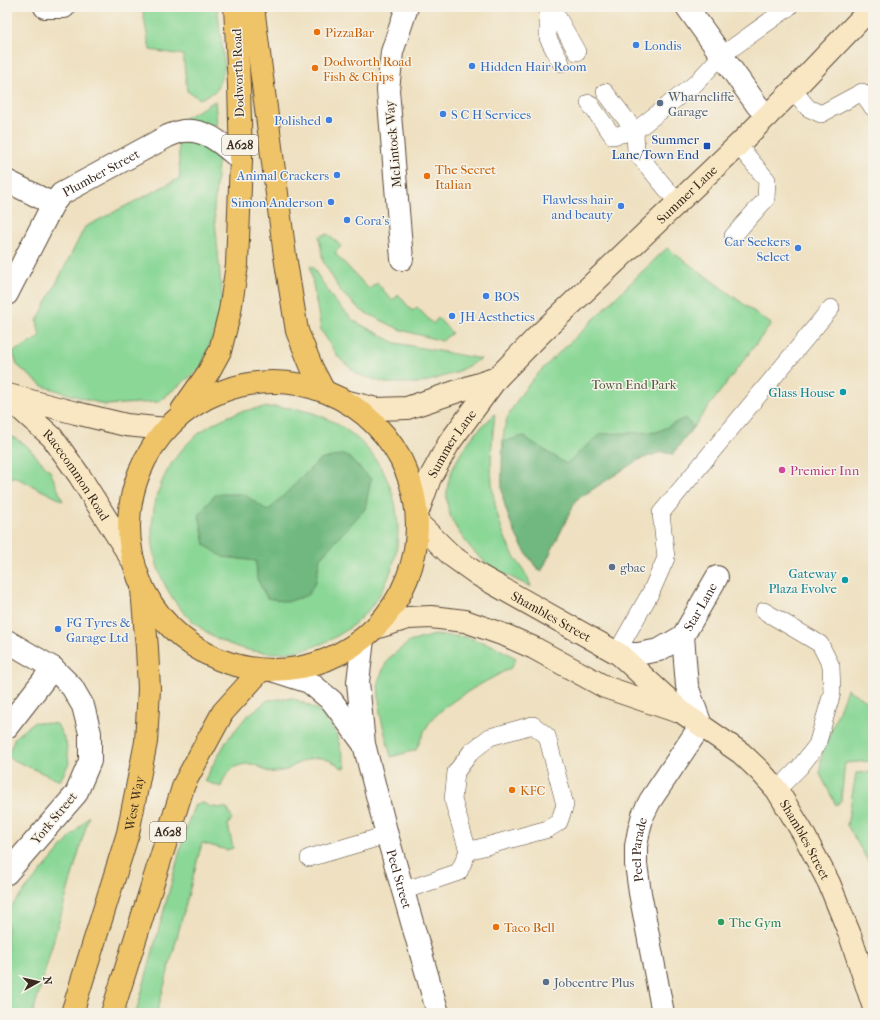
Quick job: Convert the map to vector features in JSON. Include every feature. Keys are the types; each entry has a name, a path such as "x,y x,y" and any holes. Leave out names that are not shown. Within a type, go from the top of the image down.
{"highway":[{"name":"Dodworth Road","path":"171,424 208,373 220,351 230,311 236,265 241,160 240,85 235,7"},
{"name":"Dodworth Road","path":"253,7 297,331 312,368 324,391"},
{"path":"260,382 292,383 324,391 348,402 375,424 396,451 410,482 417,518 414,557 400,596 369,634 345,652 311,666 268,671 223,662 190,644 162,618 141,585 134,563 129,526 134,487 150,451 171,424 200,402 229,389 260,382"},
{"name":"West Way","path":"72,1013 128,833 146,742 149,689 141,585"},
{"name":"A628","path":"112,1013 184,784 222,712 268,671"}],"street":[{"path":"45,7 64,7"},
{"name":"McLintock Way","path":"402,259 388,90 392,52 407,7"},
{"path":"687,7 721,56 757,105 767,116"},
{"name":"Summer Lane","path":"417,518 430,478 449,443 497,378 540,334 738,145 872,7"},
{"name":"Plumber Street","path":"7,294 53,204 62,194 168,136 183,131 197,131 211,136 241,160"},
{"path":"7,181 53,204"},
{"name":"Summer Lane","path":"348,402 376,409 407,408 497,378"},
{"name":"Racecommon Road","path":"7,396 126,425 171,424"},
{"name":"Racecommon Road","path":"7,396 52,437 83,481 134,563"},
{"name":"Shambles Street","path":"417,518 452,556 480,576 618,653 683,713 741,753 760,771 777,790 803,833 829,883 850,935 873,1006"},
{"name":"Star Lane","path":"618,653 638,654 659,650 683,636 717,577"},
{"name":"Shambles Street","path":"369,634 408,618 431,617 465,621 520,642 605,687 683,713"},
{"name":"Peel Street","path":"369,634 358,682 364,744 387,834 438,1013"},
{"name":"Star Lane","path":"683,636 687,686 701,725"},
{"name":"York Street","path":"7,641 53,668 72,688 83,706 90,732 90,761 76,794 7,873"},
{"path":"7,727 53,668"},
{"name":"Peel Street","path":"268,671 309,682 332,701 364,744"},
{"name":"Peel Parade","path":"663,1013 640,892 636,864 636,846 644,815 650,801 701,725"}],"lane":[{"path":"548,7 548,38 561,63"},
{"path":"552,7 577,52"},
{"path":"589,103 613,136 634,131 696,83 721,56 789,7"},
{"path":"793,90 808,108 821,114 862,92 873,108"},
{"path":"605,92 634,131 636,152 678,203"},
{"path":"733,236 766,199 767,180 738,145"},
{"path":"618,653 651,592 666,558 661,513 831,308"},
{"path":"764,611 820,644 831,666 832,693 817,745 800,767 777,790"},
{"path":"403,891 459,872 468,852 454,800 456,772 470,752 490,737 533,725 547,736 565,805 559,822 548,829 468,852"},
{"path":"309,858 387,834"}],"green space":[{"path":"142,7 217,7 225,68 216,91 200,99 187,91 183,55 150,50"},
{"path":"215,101 217,125 176,123"},
{"path":"191,138 219,152 214,209 223,308 201,368 158,402 105,405 42,386 17,365 13,352 40,337 37,321 85,227 180,178 178,141"},
{"path":"328,234 341,246 335,253 369,289 377,283 392,300 399,295 412,311 417,307 433,324 438,318 452,333 442,341 401,330 362,311 341,292 323,261 319,236"},
{"name":"Town End Park","path":"667,248 771,324 673,454 661,452 638,460 576,500 541,572 529,557 518,538 505,507 503,497 502,450 507,419 521,394 540,372"},
{"path":"312,266 333,299 354,321 396,343 481,359 455,373 422,383 385,383 357,374 338,357 321,330 310,267"},
{"path":"275,407 311,412 343,428 362,443 377,462 393,494 398,530 393,566 377,598 362,617 343,632 311,648 275,653 239,648 207,632 188,617 173,598 157,566 152,530 157,494 173,462 188,443 207,428 239,412"},
{"path":"495,414 491,465 497,513 509,547 527,576 531,587 488,565 461,535 449,511 447,488 454,466 460,454 477,431"},
{"path":"685,418 693,427 673,454 661,452 638,460 576,500 541,572 528,556 518,538 509,518 503,498 503,442 523,436 566,464 600,434 657,432"},
{"path":"7,434 25,444 50,471 63,501 13,476 11,479 7,477"},
{"path":"345,454 371,479 365,509 320,558 316,581 308,595 287,602 267,598 257,579 256,561 223,557 205,545 199,514 216,494 244,494 268,511 319,460"},
{"path":"434,635 467,637 494,646 516,658 512,667 455,700 435,716 426,728 416,750 391,757 380,714 378,681 388,659 409,642"},
{"path":"847,689 873,705 873,761 845,763 841,801 836,805 820,774 821,758"},
{"path":"293,698 318,710 336,733 346,767 342,768 330,761 319,758 308,759 286,770 273,772 269,772 255,765 244,764 231,770 221,787 204,781 227,740 246,717 268,700"},
{"path":"34,722 57,724 66,742 69,763 60,781 7,757 15,737"},
{"path":"873,772 873,870 847,825 856,773"},
{"path":"203,803 211,807 227,808 232,818 228,825 233,848 227,850 202,843 157,1013 136,1013 187,825 195,804"},
{"path":"89,816 33,1013 7,1013 7,911"}],"place":[{"name":"PizzaBar","path":"317,32"},
{"name":"Londis","path":"636,45"},
{"name":"Hidden Hair Room","path":"472,66"},
{"name":"Dodworth Road Fish & Chips","path":"315,68"},
{"name":"Wharncliffe Garage","path":"660,103"},
{"name":"S C H Services","path":"443,114"},
{"name":"Polished","path":"329,120"},
{"name":"Summer Lane/Town End","path":"707,146"},
{"name":"Animal Crackers","path":"337,175"},
{"name":"The Secret Italian","path":"427,176"},
{"name":"Simon Anderson","path":"331,202"},
{"name":"Flawless hair and beauty","path":"621,206"},
{"name":"Cora's","path":"347,220"},
{"name":"Car Seekers Select","path":"798,248"},
{"name":"BOS","path":"486,296"},
{"name":"JH Aesthetics","path":"452,316"},
{"name":"Glass House","path":"843,392"},
{"name":"Premier Inn","path":"782,470"},
{"name":"gbac","path":"612,567"},
{"name":"Gateway Plaza Evolve","path":"845,580"},
{"name":"FG Tyres & Garage Ltd","path":"58,629"},
{"name":"KFC","path":"512,790"},
{"name":"The Gym","path":"721,922"},
{"name":"Taco Bell","path":"496,927"},
{"name":"Jobcentre Plus","path":"546,982"}]}
